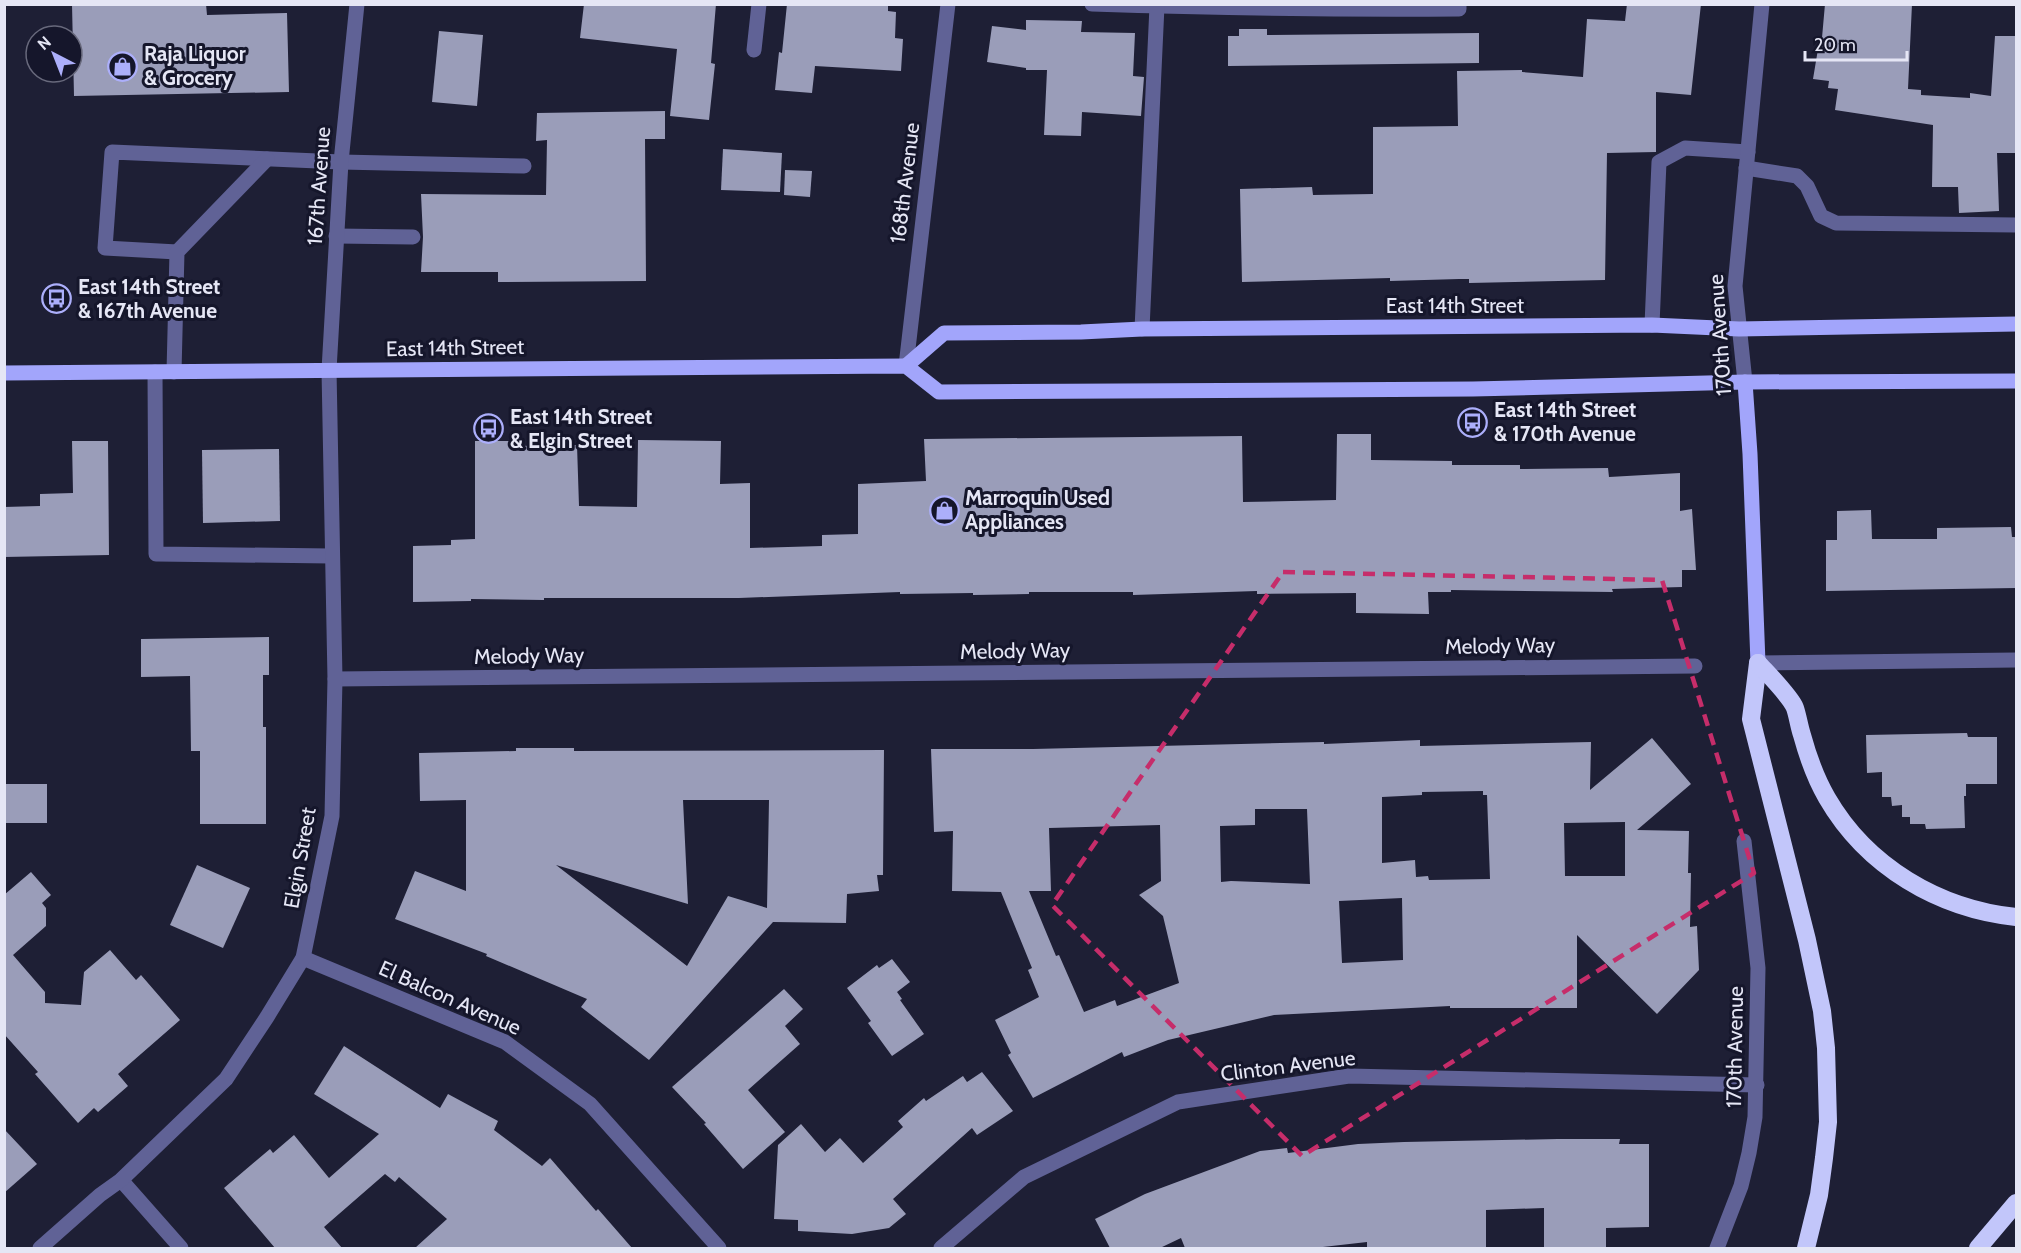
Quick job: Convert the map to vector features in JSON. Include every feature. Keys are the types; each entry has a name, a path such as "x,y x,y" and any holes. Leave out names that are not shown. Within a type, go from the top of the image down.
{"highway":[{"path":"1758,663 1795,706 1812,766 1827,799 1872,854 1900,876 1930,894 1963,907 2016,917"},
{"path":"1758,663 1751,719 1808,940 1822,1011 1826,1048 1828,1122 1819,1195 1806,1248"},
{"path":"1978,1248 2016,1203"}],"main road":[{"name":"East 14th Street","path":"4,373 906,366 944,333 1652,325 1739,329 2016,324"},
{"path":"906,366 939,392 1473,389 1744,382 2016,381"},
{"name":"170th Avenue","path":"1744,382 1750,454 1758,663"}],"street":[{"name":"167th Avenue","path":"329,370 341,162 357,4"},
{"path":"754,50 759,4"},
{"name":"168th Avenue","path":"906,366 948,4"},
{"path":"1092,4 1285,9 1459,9 1459,4"},
{"name":"170th Avenue","path":"1744,382 1735,286 1762,4"},
{"path":"1142,329 1157,6"},
{"path":"1652,325 1659,162 1685,148 1748,152"},
{"path":"177,252 105,248 112,152 341,162 524,166"},
{"path":"174,372 177,252 267,159"},
{"path":"1746,168 1797,176 1807,186 1821,216 1836,224 2016,225"},
{"path":"336,236 413,237"},
{"name":"Elgin Street","path":"40,1248 100,1195 121,1180 226,1079 303,958 332,816 335,679 329,370"},
{"path":"155,372 156,554 331,556"},
{"path":"1758,663 2016,660"},
{"name":"Melody Way","path":"335,679 1695,666"},
{"name":"170th Avenue","path":"1717,1248 1729,1221 1749,1153 1755,1117 1757,947 1744,841"},
{"name":"El Balcon Avenue","path":"303,958 505,1042 590,1104 719,1248"},
{"name":"Clinton Avenue","path":"941,1248 1024,1177 1178,1102 1348,1076 1757,1085"},
{"path":"121,1180 181,1248"}],"highlighted area":[{"path":"1283,572 1662,580 1754,873 1302,1156 1052,905"}],"building":[{"path":"72,4 206,4 207,15 287,13 289,92 74,96 74,84 84,84 84,24 72,24"},
{"path":"584,4 716,4 711,63 715,64 709,120 670,116 677,49 580,38"},
{"path":"787,4 888,4 888,11 896,12 895,38 903,39 901,71 815,66 812,93 775,90 779,52 782,53"},
{"path":"1627,4 1701,4 1691,95 1656,92 1656,152 1607,153 1605,280 1469,283 1469,279 1390,281 1390,278 1242,282 1240,189 1312,187 1313,195 1373,194 1373,127 1458,126 1457,71 1522,70 1522,72 1583,77 1587,19 1625,21"},
{"path":"1825,4 1912,4 1908,89 1921,90 1921,95 1970,98 1970,93 1991,96 1995,36 2016,36 2016,153 1997,153 1999,211 1959,213 1958,187 1932,187 1933,125 1835,110 1838,89 1828,88 1829,81 1813,79 1818,49 1821,49"},
{"path":"1026,20 1082,21 1081,32 1135,33 1133,76 1144,77 1141,116 1082,112 1081,136 1044,135 1047,70 1026,70 1026,68 987,62 992,26 1026,30"},
{"path":"1239,29 1267,29 1267,35 1479,33 1479,63 1228,66 1228,36 1239,36"},
{"path":"439,31 483,35 477,106 432,102"},
{"path":"665,111 665,139 645,139 646,281 498,282 498,272 421,272 423,237 421,194 546,195 547,140 536,141 537,113"},
{"path":"723,149 782,153 780,192 721,190"},
{"path":"785,170 812,171 810,197 784,195"},
{"path":"1337,434 1371,434 1371,460 1452,461 1452,465 1520,465 1520,469 1608,468 1609,477 1680,473 1680,511 1692,509 1696,570 1682,570 1682,587 1612,589 1613,592 1451,590 1451,592 1428,592 1429,614 1356,613 1356,593 1257,594 1257,591 1133,595 1133,592 1029,592 1029,594 973,595 973,593 900,594 900,592 739,598 544,598 544,600 471,599 471,601 413,602 413,546 451,545 451,540 475,539 475,441 515,441 514,446 577,445 579,506 637,507 638,440 721,441 720,484 750,483 750,548 822,546 822,535 858,534 858,484 926,481 924,439 1242,436 1243,502 1336,500"},
{"path":"72,441 108,441 109,555 4,557 4,507 40,506 40,494 73,493"},
{"path":"279,449 280,521 203,523 202,450"},
{"path":"1871,510 1872,539 1937,539 1937,528 2011,527 2012,537 2016,537 2016,588 1826,591 1826,540 1837,540 1837,511"},
{"path":"269,637 269,675 263,675 263,727 266,727 266,824 200,824 200,751 191,751 190,676 141,677 141,639"},
{"path":"1967,733 1968,737 1997,737 1997,784 1966,784 1965,828 1926,829 1925,824 1910,824 1910,817 1902,817 1902,805 1892,806 1891,797 1882,797 1882,772 1867,773 1866,735"},
{"path":"1652,738 1691,784 1637,830 1689,831 1690,927 1697,926 1699,970 1657,1014 1577,935 1577,1008 1450,1008 1450,1006 1274,1015 1168,1040 1124,1057 1122,1052 1033,1098 1008,1055 1011,1053 995,1020 1039,997 1028,970 1032,968 1001,892 952,891 953,831 934,832 931,749 1033,749 1324,742 1324,744 1420,740 1420,746 1591,742 1590,790","holes":["1483,791 1483,795 1487,795 1490,879 1429,880 1428,876 1416,877 1415,860 1382,863 1382,797 1422,795 1422,792","1255,809 1307,809 1310,884 1221,882 1220,826 1255,825","1625,822 1625,876 1565,876 1564,823","1160,825 1161,881 1139,895 1163,916 1179,983 1117,1006 1115,1000 1084,1012 1059,955 1056,956 1029,891 1051,891 1049,828","1402,898 1403,960 1342,963 1339,901"]},
{"path":"516,748 574,748 574,751 884,750 883,875 877,875 879,891 847,894 846,923 773,922 649,1060 581,1007 587,999 486,956 487,954 395,919 415,871 466,891 466,800 420,801 419,753 516,751","holes":["683,800 769,800 767,908 728,896 687,966 556,865 688,904"]},
{"path":"4,784 47,784 47,823 4,823"},
{"path":"197,865 250,888 223,948 170,925"},
{"path":"31,872 51,895 42,903 46,908 46,926 13,955 45,992 45,1003 81,1005 84,972 110,950 136,980 141,975 180,1020 118,1074 128,1086 98,1112 94,1108 78,1123 35,1074 38,1072 4,1034 4,895"},
{"path":"892,959 910,982 897,992 902,999 900,1000 924,1034 892,1056 868,1023 871,1021 847,988 877,965 879,968"},
{"path":"784,989 803,1009 785,1026 800,1044 748,1090 785,1132 743,1169 704,1124 706,1123 672,1087"},
{"path":"344,1046 440,1108 448,1094 498,1121 494,1130 542,1166 550,1158 632,1248 415,1248 447,1219 399,1177 395,1182 385,1174 324,1227 342,1248 275,1248 224,1188 270,1149 273,1153 294,1135 329,1178 379,1134 314,1094"},
{"path":"982,1072 1013,1111 977,1135 972,1128 893,1199 906,1214 889,1228 852,1234 798,1231 798,1220 774,1219 778,1145 801,1124 825,1152 840,1138 863,1163 903,1127 898,1121 924,1098 926,1101 963,1076 967,1082"},
{"path":"4,1129 37,1164 4,1193"},
{"path":"1620,1139 1619,1144 1649,1144 1649,1227 1606,1228 1606,1248 1544,1248 1544,1208 1486,1210 1486,1248 1367,1248 1367,1242 1314,1248 1185,1248 1181,1238 1160,1248 1110,1248 1095,1219 1145,1194 1260,1151 1287,1148 1288,1153 1358,1144 1404,1142"}],"place":[{"name":"Raja Liquor & Grocery","path":"123,66"},
{"name":"East 14th Street & 167th Avenue","path":"57,299"},
{"name":"East 14th Street & 170th Avenue","path":"1473,422"},
{"name":"East 14th Street & Elgin Street","path":"489,429"},
{"name":"Marroquin Used Appliances","path":"944,510"}]}
